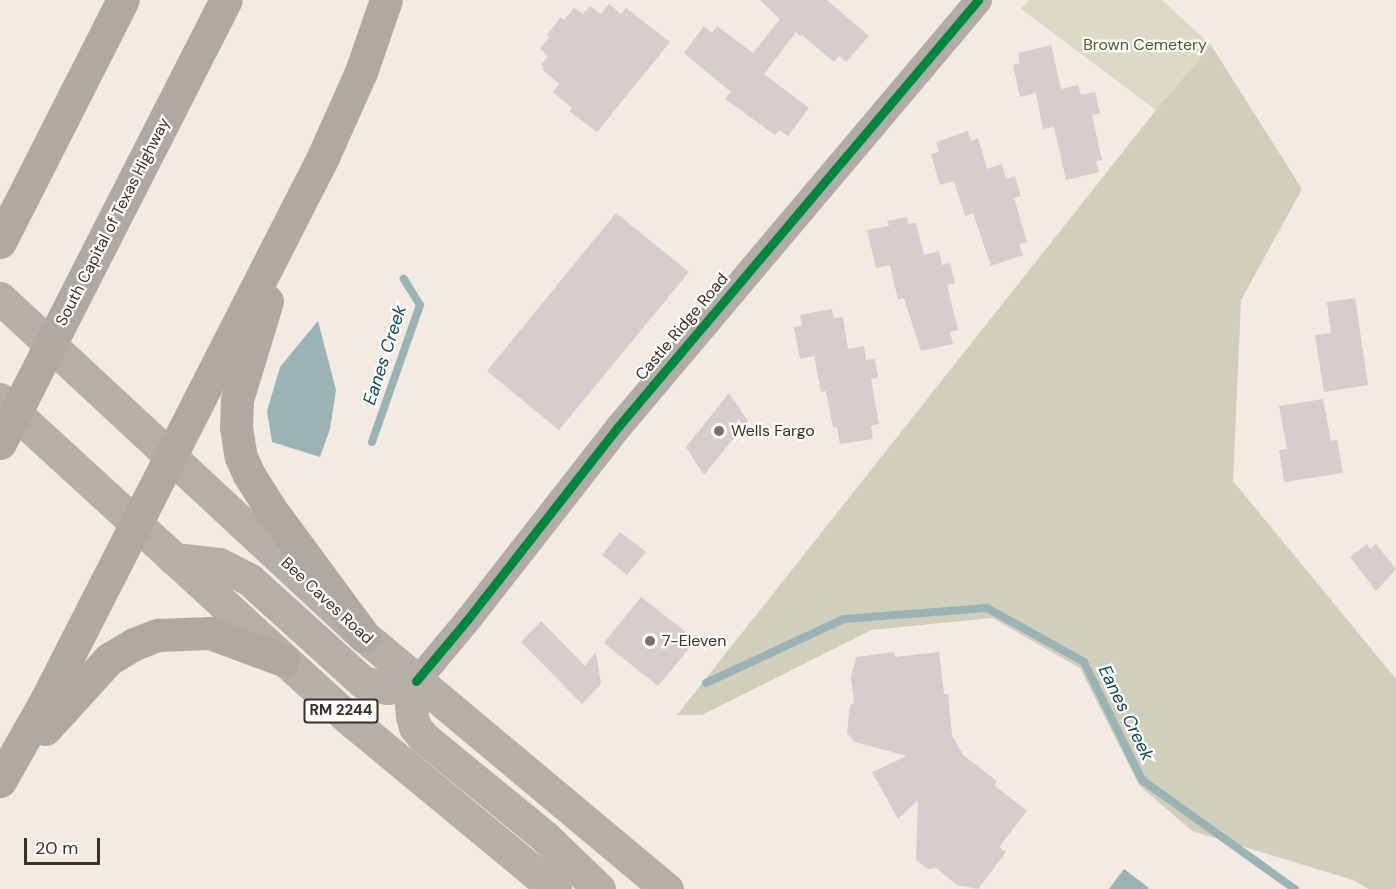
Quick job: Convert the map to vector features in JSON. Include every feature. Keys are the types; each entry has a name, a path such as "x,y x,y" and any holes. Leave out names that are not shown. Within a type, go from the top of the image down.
{"highway":[{"path":"0,242 123,0"},
{"name":"South Capital of Texas Highway","path":"0,443 226,0"},
{"path":"0,781 46,700 301,198 347,104 386,0"},
{"path":"301,198 240,386 236,413 238,442 248,473 257,490 364,636"},
{"path":"0,781 99,668 121,650 140,641 158,635 210,633 283,660"}],"main road":[{"name":"Bee Caves Road","path":"0,298 364,636 667,889"},
{"name":"RM 2244","path":"0,399 283,660 424,783 555,889"},
{"path":"174,560 219,564 249,580 363,682 387,688 416,681"},
{"path":"416,681 411,703 412,716 415,727 423,737 545,837 599,889"}],"street":[{"name":"Castle Ridge Road","path":"416,681 467,620 617,428 978,0"}],"green space":[{"name":"Brown Cemetery","path":"1029,0 1162,0 1211,45 1156,110 1021,9"},
{"path":"1211,45 1302,189 1241,300 1233,481 1396,679 1396,889 1369,889 1353,880 1192,831 1139,785 1080,668 992,618 871,630 702,715 677,715 1156,110"}],"water":[{"path":"318,321 336,390 330,429 320,457 272,442 267,411 280,367"},
{"path":"1124,869 1149,888 1109,889"}],"building":[{"path":"760,0 827,0 869,36 846,62 839,56 834,62 796,32 764,74 809,108 788,136 779,130 775,135 725,99 731,92 684,53 704,26 712,33 717,26 753,53 780,19"},
{"path":"609,4 621,14 626,8 670,42 597,132 569,111 572,108 553,92 559,84 542,69 544,67 541,65 548,56 540,49 549,37 547,35 561,17 564,20 574,8 583,14 590,6 601,14"},
{"path":"1051,45 1061,89 1078,85 1081,95 1095,92 1100,113 1092,115 1102,160 1096,161 1099,172 1066,180 1054,127 1043,129 1036,93 1020,97 1013,65 1020,63 1018,53"},
{"path":"968,131 971,141 978,138 987,169 1002,164 1006,179 1015,176 1021,196 1014,198 1027,242 1019,244 1023,255 991,266 973,213 965,216 954,181 940,185 931,154 939,152 936,142"},
{"path":"616,213 689,272 559,430 487,371"},
{"path":"907,217 908,224 916,223 924,255 939,251 942,265 950,263 955,283 947,285 958,330 950,332 953,344 921,351 904,298 898,300 890,265 876,268 867,230 889,226 887,221"},
{"path":"1355,298 1368,385 1324,392 1315,335 1331,333 1327,302"},
{"path":"832,309 834,318 843,317 848,349 864,346 866,360 875,359 878,378 871,379 879,424 871,426 873,439 840,444 837,427 833,428 826,391 821,392 814,356 800,359 794,327 802,326 800,315"},
{"name":"Wells Fargo","path":"729,393 748,421 704,475 686,447"},
{"path":"1323,399 1331,441 1337,440 1343,473 1284,482 1279,450 1287,449 1279,406"},
{"path":"620,532 646,552 627,575 602,555"},
{"path":"1367,544 1370,549 1376,544 1396,569 1376,591 1350,557"},
{"name":"7-Eleven","path":"641,597 696,640 658,686 604,643"},
{"path":"541,621 585,666 596,652 601,684 582,704 521,642"},
{"path":"894,652 895,657 939,652 944,694 948,694 952,735 963,755 997,781 994,785 1027,811 999,847 1006,852 978,889 957,885 936,868 928,869 916,860 918,800 898,819 872,772 907,756 855,742 847,733 850,705 854,703 851,677 856,657"}],"waterway":[{"name":"Eanes Creek","path":"372,442 420,305 404,279"},
{"name":"Eanes Creek","path":"706,683 844,619 987,608 1084,662 1142,780 1295,889"}],"cycle path":[{"path":"416,681 467,620 617,428 978,0"}],"place":[{"name":"Wells Fargo","path":"719,431"},
{"name":"7-Eleven","path":"650,641"}]}
